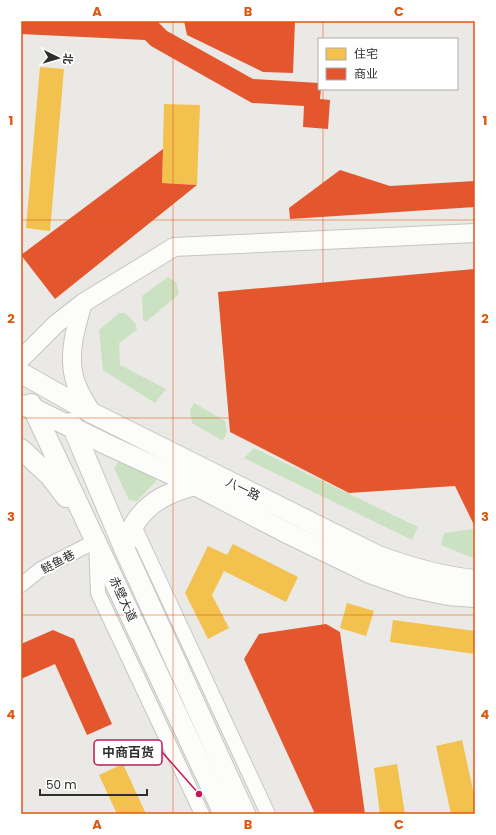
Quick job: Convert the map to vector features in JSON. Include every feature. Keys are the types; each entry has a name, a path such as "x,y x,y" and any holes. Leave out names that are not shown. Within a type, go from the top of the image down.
{"main road":[{"name":"八一路","path":"21,372 92,413 378,556 413,569 452,578 475,580"},
{"name":"赤壁大道","path":"21,384 27,406 93,535 224,814"},
{"name":"赤壁大道","path":"59,395 124,548 245,814"},
{"name":"八一路","path":"27,406 195,485 285,532 370,573 410,587 448,595 475,597"},
{"path":"21,449 50,476 93,535"},
{"path":"124,548 136,521 150,506 169,493 195,485"}],"street":[{"path":"21,359 56,324 83,303 174,247 475,233"},
{"path":"83,303 75,329 72,352 74,377 81,395 92,413"},
{"path":"134,526 268,814"},
{"path":"93,535 98,593 202,814"},
{"name":"鲢鱼巷","path":"21,585 41,569 93,535"}],"green space":[{"path":"168,277 176,282 179,294 146,322 143,319 142,296"},
{"path":"119,313 125,313 135,323 137,330 119,343 120,365 166,389 155,403 103,370 99,330"},
{"path":"194,403 225,421 227,432 223,441 192,423 190,410"},
{"path":"254,448 418,527 412,540 244,458"},
{"path":"121,458 154,475 156,481 137,501 129,500 114,468"},
{"path":"475,530 475,559 441,545 444,533"}],"building: 住宅":[{"path":"40,67 64,69 50,231 26,228"},
{"path":"164,104 200,105 197,185 162,183"},
{"path":"475,269 475,313 445,316 441,272"},
{"path":"262,288 273,391 227,396 218,292"},
{"path":"233,544 298,577 286,602 224,571 212,595 229,628 208,639 185,593 208,546 227,555"},
{"path":"347,603 374,611 366,636 340,628"},
{"path":"393,620 475,631 475,654 390,642"},
{"path":"462,740 475,799 475,814 451,814 436,746"},
{"path":"123,764 146,814 117,814 99,775"},
{"path":"397,764 405,814 380,814 374,768"}],"building: 商业":[{"path":"21,21 157,21 167,31 253,79 318,83 318,90 321,90 320,99 330,100 328,129 303,127 304,106 252,103 151,46 145,40 21,34"},
{"path":"184,21 295,21 293,73 263,72 187,35"},
{"path":"163,149 162,183 197,185 55,299 21,255"},
{"path":"340,170 390,186 475,181 475,207 290,219 289,208"},
{"path":"475,269 475,527 455,486 349,493 230,432 218,292"},
{"path":"326,624 340,632 365,814 315,814 244,659 259,634"},
{"path":"53,630 74,639 112,724 87,735 55,664 21,679 21,644"}],"place":[{"name":"中商百货","path":"199,794"}]}
